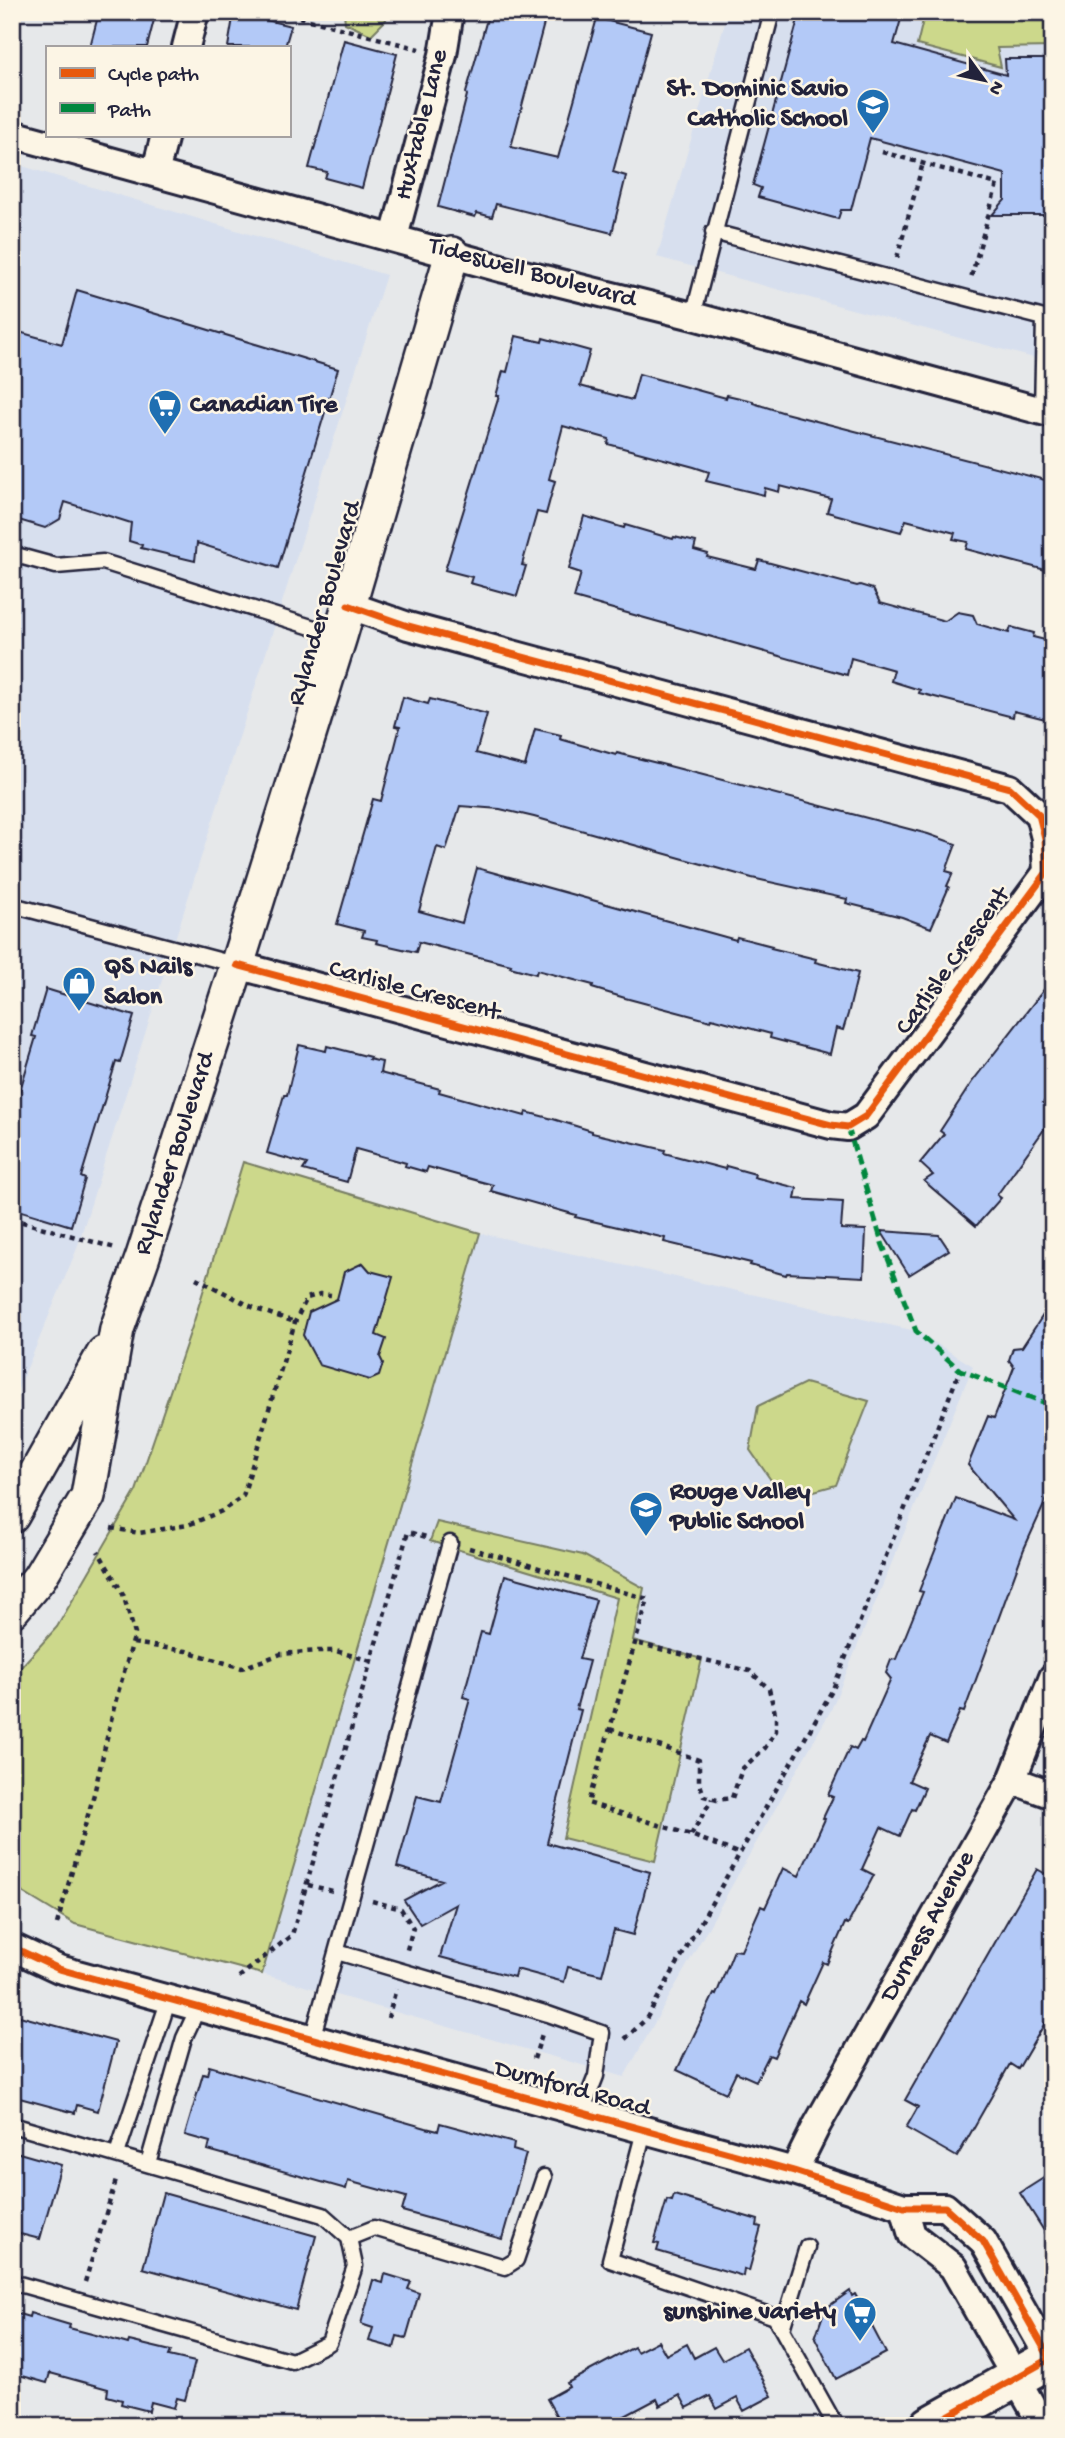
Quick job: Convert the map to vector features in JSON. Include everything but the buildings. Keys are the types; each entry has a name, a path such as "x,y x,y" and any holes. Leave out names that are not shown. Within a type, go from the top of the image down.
{"main road":[{"path":"930,2426 1052,2360"}],"street":[{"path":"186,46 195,12"},
{"name":"Huxtable Lane","path":"394,237 443,55 450,12"},
{"name":"Tideswell Boulevard","path":"12,134 1047,412"},
{"path":"155,173 165,136"},
{"name":"Rylander Boulevard","path":"12,1516 117,1329 143,1256 340,636 452,254"},
{"name":"Carlisle Crescent","path":"237,965 817,1122 848,1127 866,1116 1047,872 1045,838 1039,815 1010,788 408,626 348,605"},
{"name":"Rylander Boulevard","path":"12,1610 39,1578 88,1496 117,1329"},
{"name":"Durness Avenue","path":"794,2171 817,2125 1012,1780 1053,1676"},
{"path":"1012,1780 1053,1795"},
{"name":"Durnford Road","path":"12,1947 59,1969 794,2171 904,2207 945,2207 983,2242 1052,2360"},
{"path":"904,2207 912,2235 953,2267 1043,2426"}],"lane":[{"path":"693,316 772,12"},
{"path":"713,232 1044,318 1047,412"},
{"path":"12,554 56,566 103,562 340,636"},
{"path":"12,905 237,965"},
{"path":"312,2039 450,1543"},
{"path":"337,1952 548,2014 603,2033 596,2076 580,2114"},
{"path":"120,2155 169,1998"},
{"path":"148,2163 184,2038 199,2006"},
{"path":"12,2125 323,2215 349,2238 355,2266 329,2343 292,2361 12,2282"},
{"path":"644,2131 610,2260 775,2317 836,2426"},
{"path":"349,2238 374,2228 505,2267 516,2260 544,2177"},
{"path":"782,2329 807,2247"}],"path":[{"path":"270,12 443,55"},
{"path":"302,18 311,12"},
{"path":"882,152 997,184 965,298"},
{"path":"891,279 923,163"},
{"path":"12,1219 143,1256"},
{"path":"196,1278 256,1309 295,1322"},
{"path":"111,1528 139,1533 188,1525 222,1511 243,1496 295,1322 307,1298 320,1294 331,1295"},
{"path":"625,2039 646,2019 833,1689 960,1370"},
{"path":"239,1977 292,1935 408,1532 648,1599 588,1803 691,1835 740,1854"},
{"path":"57,1924 135,1634 123,1594 98,1551"},
{"path":"133,1643 186,1651 242,1668 281,1654 318,1651 336,1651 371,1661"},
{"path":"611,1729 699,1760 699,1781 704,1796 717,1800 732,1798 742,1769 765,1748 775,1731 769,1689 750,1671 636,1643"},
{"path":"691,1835 712,1799"},
{"path":"308,1885 401,1909 413,1928 388,2018"},
{"path":"79,2301 120,2155"}],"shaded area":[{"name":"St. Dominic Savio Catholic School","path":"728,12 1053,12 1053,363 657,257"},
{"path":"12,163 386,275 76,1251 12,1404"},
{"name":"Rouge Valley Public School","path":"480,1233 916,1331 973,1366 831,1710 624,2077 262,1974"}],"green space":[{"path":"344,12 384,12 386,20 371,35 345,23"},
{"path":"925,12 1053,12 1053,47 997,48 1001,67 917,45"},
{"path":"243,1162 480,1233 262,1974 75,1924 12,1886 12,1677 57,1627 136,1491 194,1321"},
{"path":"805,1383 869,1401 836,1485 807,1493 773,1483 750,1450 758,1406"},
{"path":"437,1522 583,1555 644,1588 633,1640 702,1659 655,1861 563,1838 617,1598 430,1541"}],"marked path":[{"path":"848,1127 882,1243 916,1331 960,1370 1053,1406"}],"cycle path":[{"path":"237,965 831,1125 848,1127 866,1116 1047,872 1045,838 1039,815 1010,788 408,626 348,605"},
{"path":"12,1947 59,1969 794,2171 904,2207 945,2207 983,2241 1053,2364"},
{"path":"930,2426 1053,2357"}],"place":[{"name":"St. Dominic Savio Catholic School","path":"873,135"},
{"name":"Canadian Tire","path":"165,436"},
{"name":"QS Nails Salon","path":"79,1013"},
{"name":"Rouge Valley Public School","path":"646,1538"},
{"name":"sunshine variety","path":"860,2343"}]}
